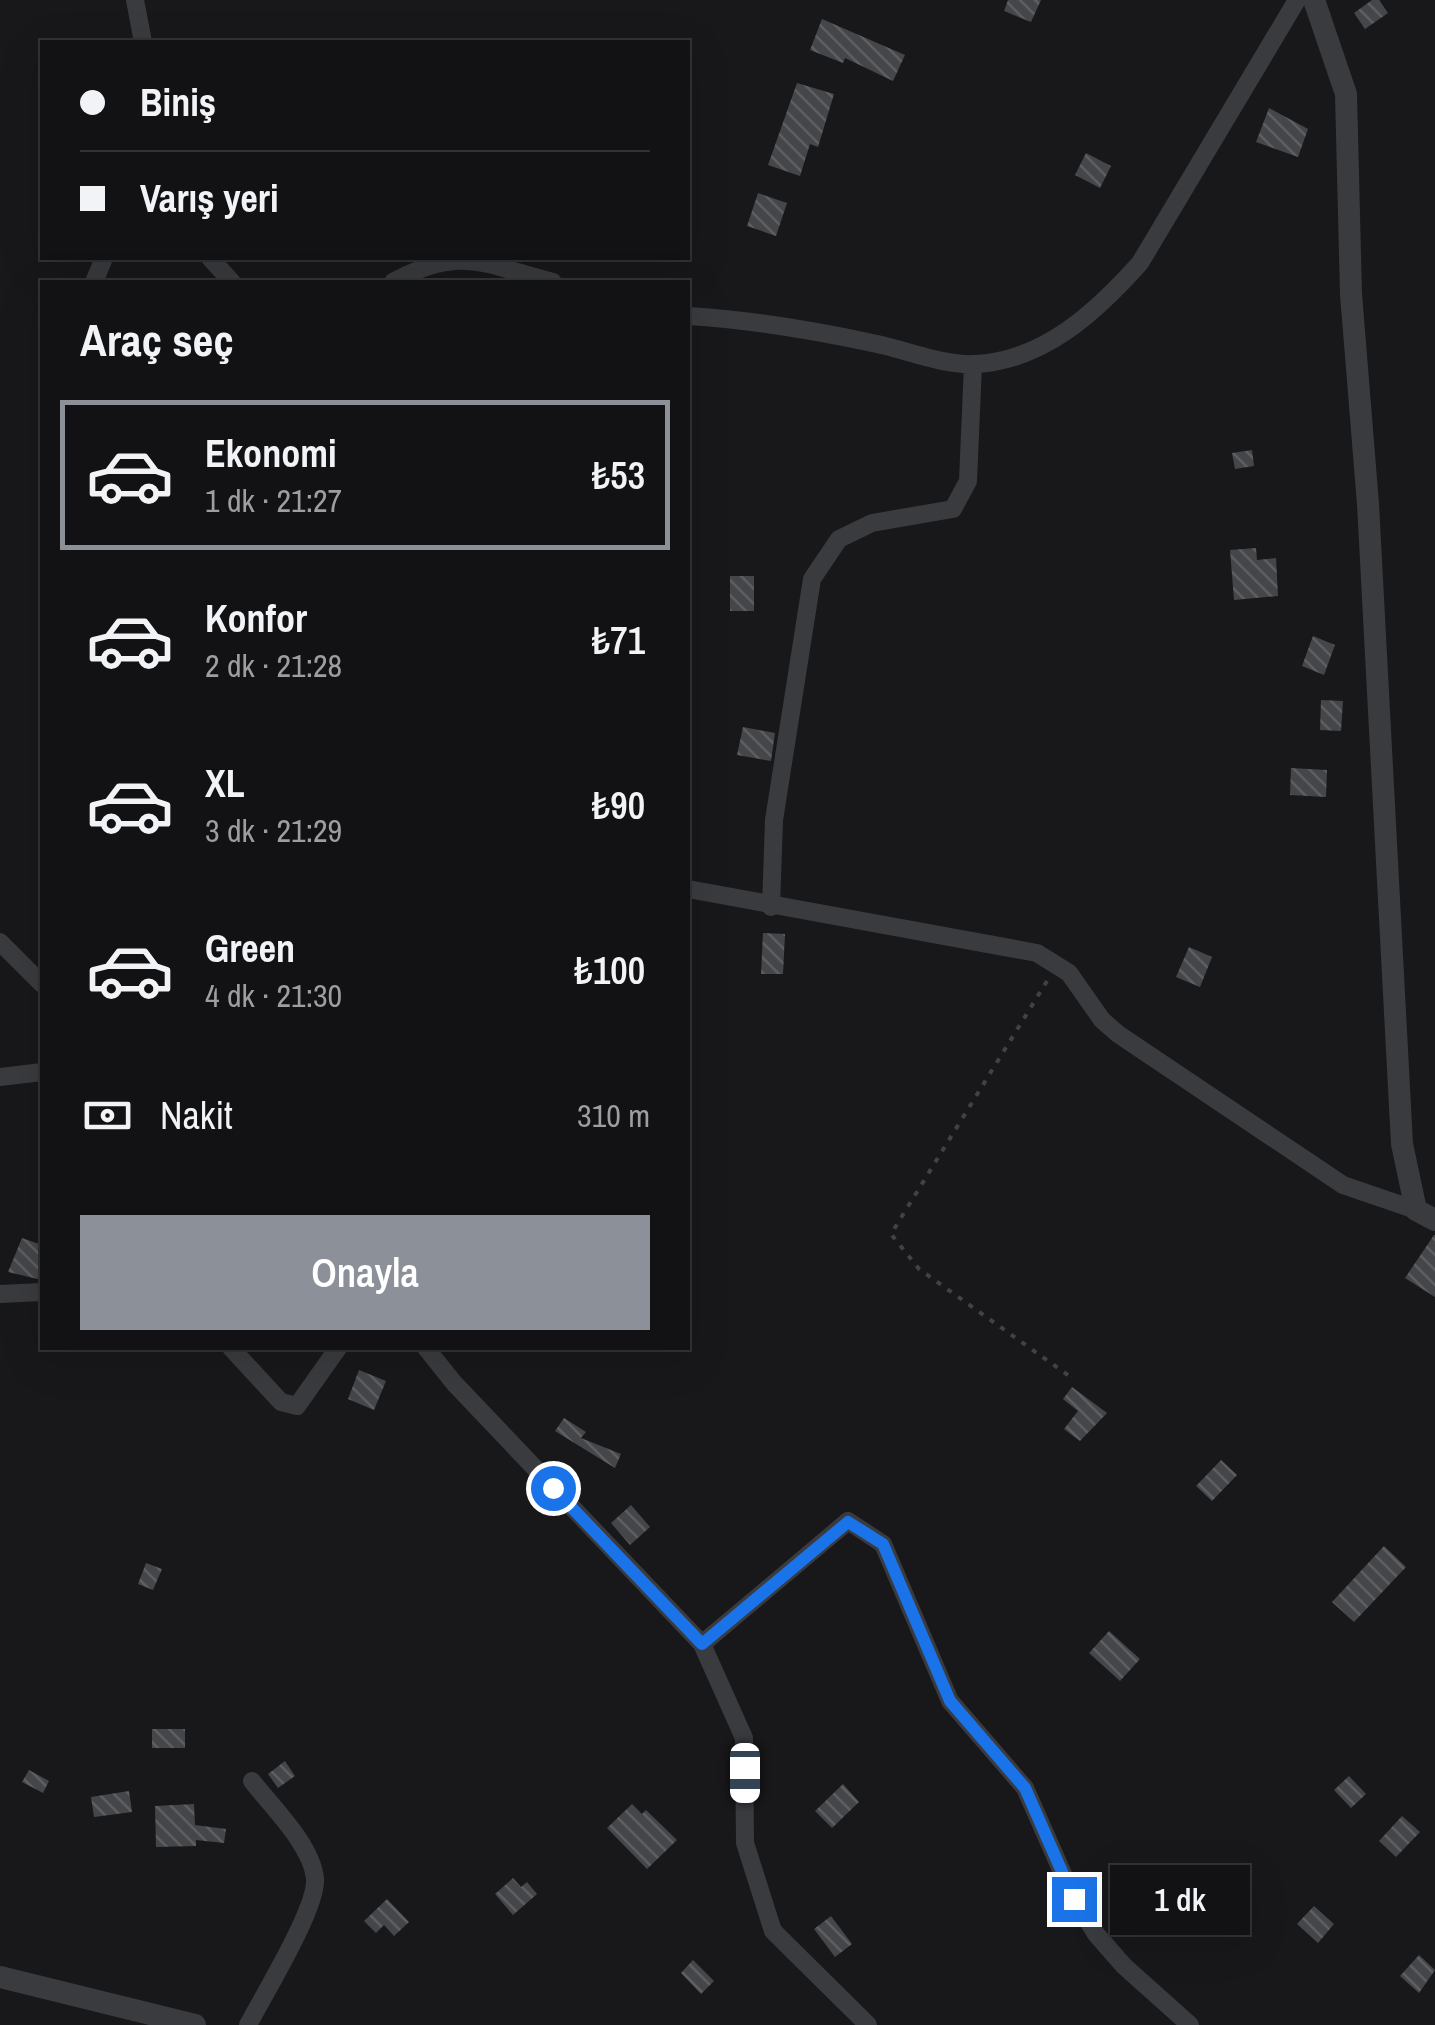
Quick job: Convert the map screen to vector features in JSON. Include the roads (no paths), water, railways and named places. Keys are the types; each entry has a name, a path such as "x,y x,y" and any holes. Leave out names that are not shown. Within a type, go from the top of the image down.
{"street":[{"path":"135,0 142,40"},
{"path":"690,316 768,320 974,364 1036,349 1069,330 1108,299 1140,263 1297,0"},
{"path":"1314,0 1346,94 1351,294 1368,504 1402,1144 1426,1215"},
{"path":"212,260 230,280"},
{"path":"397,280 429,262 445,260"},
{"path":"469,260 544,280"},
{"path":"772,906 774,820 812,579 839,539 872,523 953,509 968,481 974,364"},
{"path":"690,888 1037,953 1054,968 1069,973 1118,1034 1344,1185 1426,1215"},
{"path":"0,942 40,980"},
{"path":"0,1077 40,1072"},
{"path":"0,1294 40,1292"},
{"path":"232,1350 280,1402 297,1406 337,1350"},
{"path":"428,1350 454,1383 702,1644 744,1738 746,1843 773,1931 868,2025"},
{"path":"702,1644 848,1522 883,1544 950,1701 1025,1788 1074,1899 1124,1966 1190,2025"},
{"path":"248,2025 303,1919 315,1879 304,1850 252,1781"},
{"path":"0,1977 196,2025"}]}
